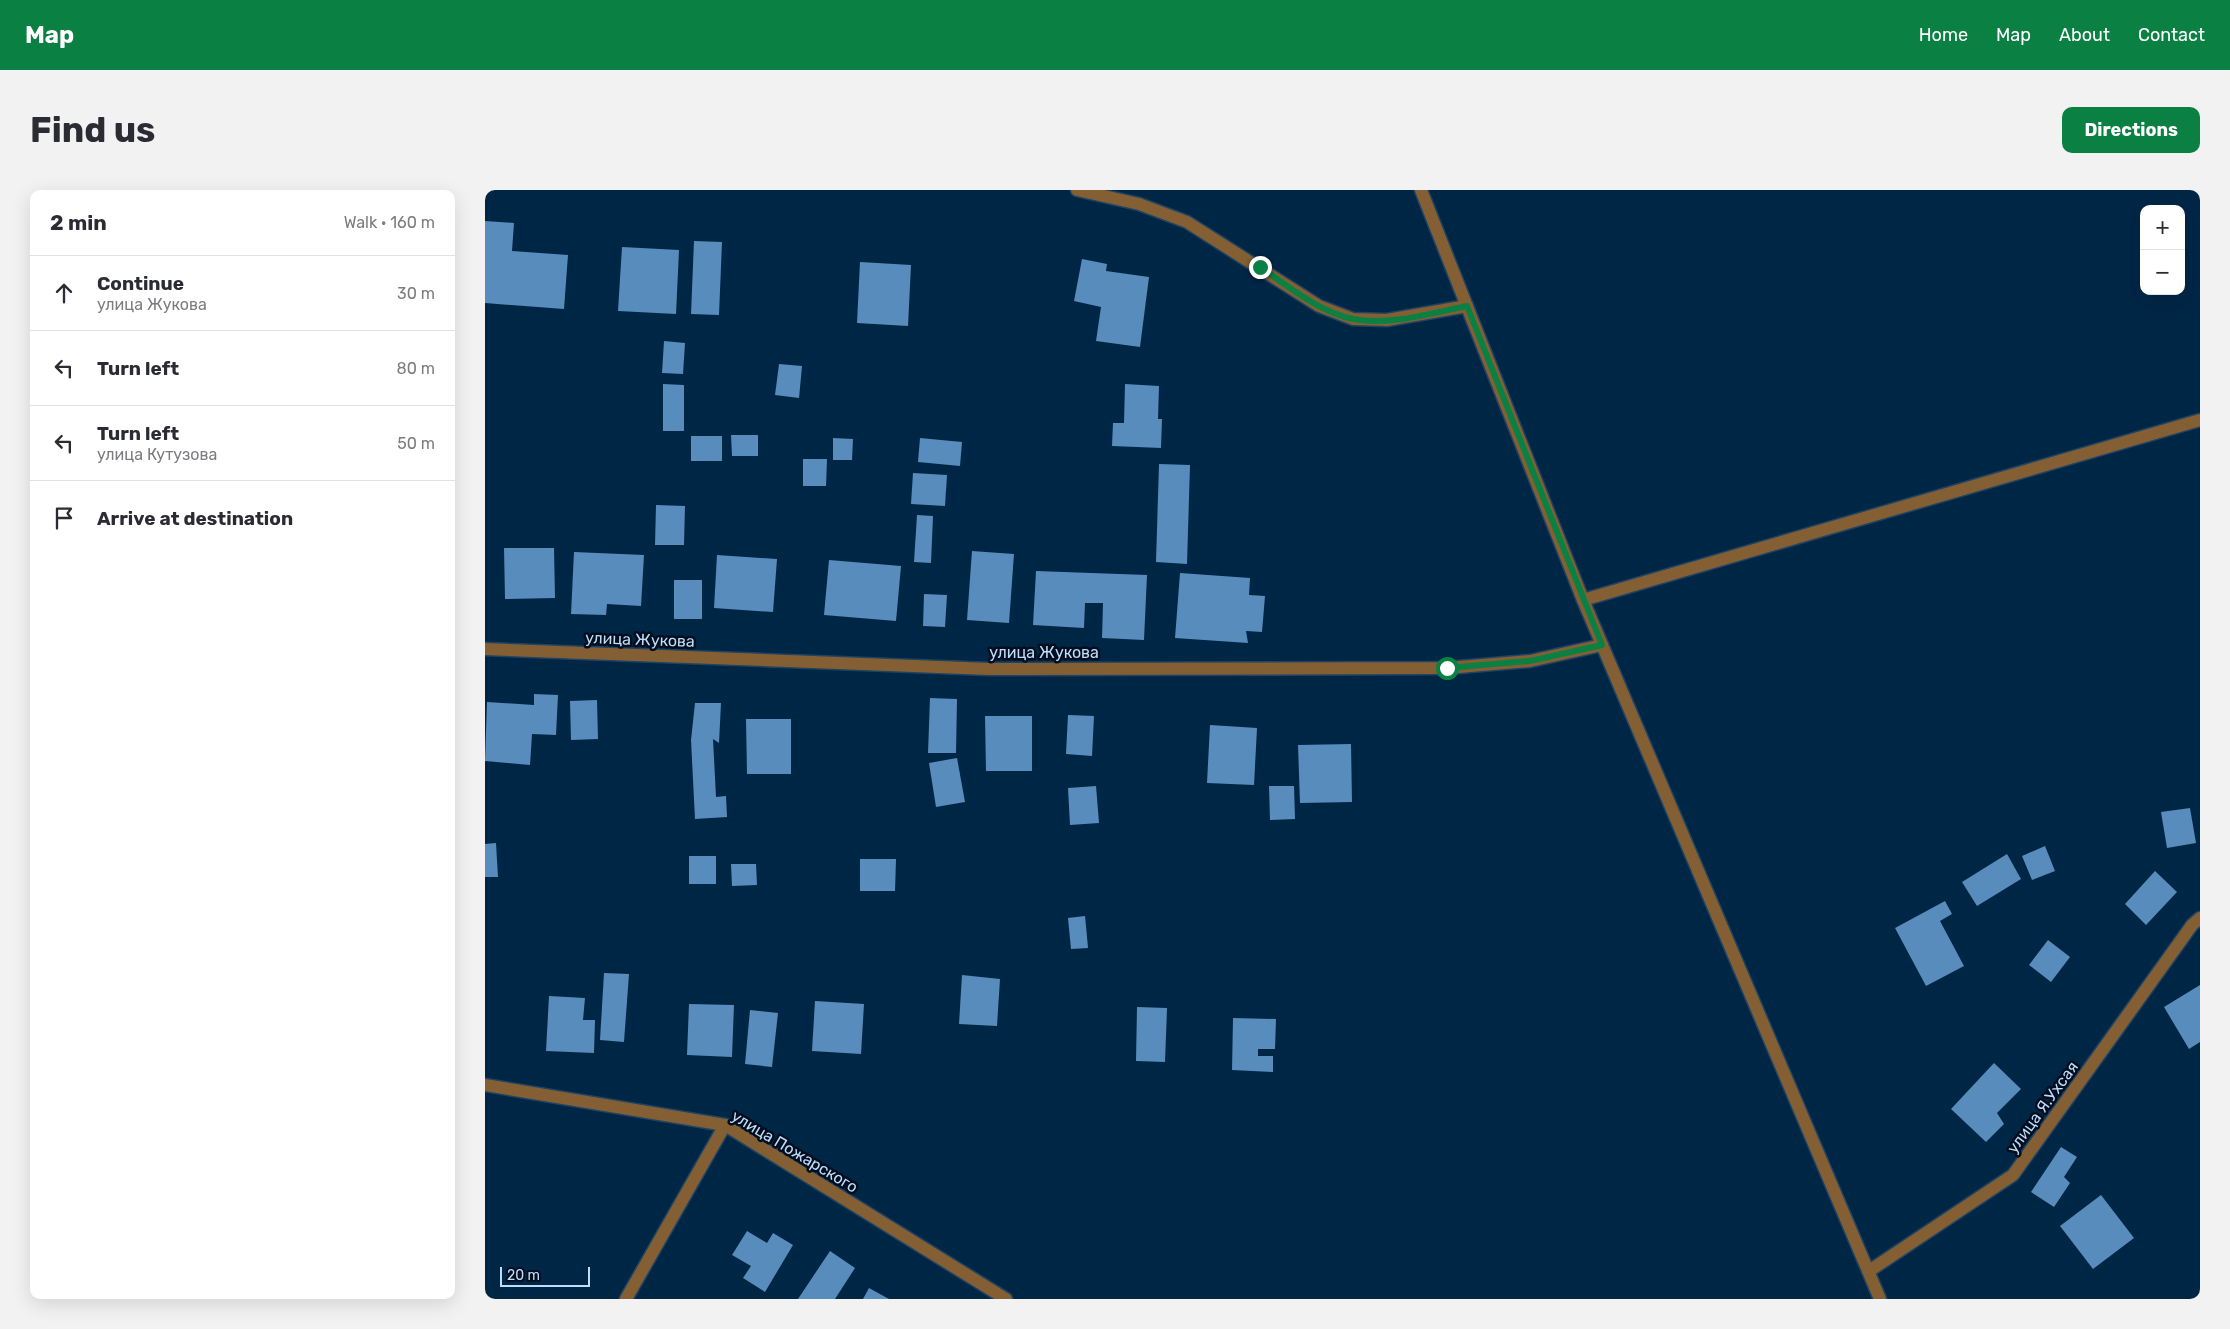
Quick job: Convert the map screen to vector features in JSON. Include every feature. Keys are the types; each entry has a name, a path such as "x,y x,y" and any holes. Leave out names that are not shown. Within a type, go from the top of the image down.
{"street":[{"path":"1077,190 1139,204 1187,222 1319,306 1353,319 1387,320 1467,306"},
{"path":"1421,190 1583,600 1880,1299"},
{"path":"1583,600 2200,420"},
{"name":"улица Жукова","path":"485,649 989,669 1447,668 1530,661 1602,645"},
{"name":"улица Я.Ухсая","path":"1869,1271 2013,1175 2192,925 2200,918"},
{"name":"улица Пожарского","path":"485,1085 725,1125 1006,1299"},
{"path":"626,1299 725,1125"}],"building":[{"path":"485,221 514,223 512,251 568,255 564,309 485,303"},
{"path":"694,241 722,242 719,315 691,314"},
{"path":"622,247 679,250 676,314 618,311"},
{"path":"1082,259 1107,264 1106,271 1149,277 1140,347 1096,341 1101,307 1074,301"},
{"path":"860,262 911,265 908,326 857,323"},
{"path":"664,341 685,343 683,374 662,373"},
{"path":"779,364 802,366 799,398 775,395"},
{"path":"663,384 684,385 684,431 663,431"},
{"path":"1125,384 1159,386 1158,419 1162,419 1161,448 1112,446 1113,423 1124,423"},
{"path":"731,435 758,435 758,456 732,456"},
{"path":"691,436 722,436 722,461 691,461"},
{"path":"833,438 853,439 852,460 833,460"},
{"path":"920,438 962,442 960,466 918,462"},
{"path":"803,459 827,459 826,486 803,486"},
{"path":"1159,464 1190,465 1187,564 1156,562"},
{"path":"913,473 947,475 945,506 911,504"},
{"path":"656,505 685,506 684,545 655,545"},
{"path":"917,515 933,516 931,563 914,562"},
{"path":"504,548 554,548 555,598 505,599"},
{"path":"972,551 1014,554 1009,623 967,620"},
{"path":"574,552 644,555 641,606 607,604 606,615 571,614"},
{"path":"717,555 777,559 773,612 714,608"},
{"path":"829,560 901,566 896,621 824,615"},
{"path":"1036,571 1147,575 1144,640 1102,638 1103,603 1085,603 1084,628 1033,625"},
{"path":"1180,573 1250,578 1249,595 1265,596 1262,632 1246,631 1248,643 1175,638"},
{"path":"674,580 702,580 702,619 674,619"},
{"path":"924,594 947,595 945,627 923,626"},
{"path":"534,694 558,695 556,735 532,734 530,765 485,761 487,702 534,705"},
{"path":"930,698 957,699 956,753 928,753"},
{"path":"597,700 598,739 571,740 570,701"},
{"path":"695,703 721,703 719,743 713,739 716,797 726,796 727,817 695,819 691,740"},
{"path":"1068,715 1094,716 1092,756 1066,754"},
{"path":"985,716 1032,716 1032,771 986,771"},
{"path":"746,719 791,719 791,774 747,774"},
{"path":"1210,725 1257,728 1254,785 1207,783"},
{"path":"1351,744 1352,802 1300,803 1298,745"},
{"path":"957,758 965,802 936,807 929,763"},
{"path":"1096,786 1099,823 1070,825 1068,788"},
{"path":"1269,786 1294,786 1295,819 1270,820"},
{"path":"2190,808 2196,843 2167,848 2161,812"},
{"path":"496,843 498,877 485,877 485,844"},
{"path":"2045,846 2055,871 2032,880 2022,856"},
{"path":"2007,854 2021,879 1977,906 1962,882"},
{"path":"689,856 716,856 716,884 689,884"},
{"path":"860,859 896,859 895,891 860,891"},
{"path":"731,864 756,864 757,885 732,886"},
{"path":"2155,871 2177,892 2146,925 2125,904"},
{"path":"1945,901 1952,914 1940,921 1964,966 1926,986 1895,928"},
{"path":"1085,916 1088,948 1071,949 1068,918"},
{"path":"2048,940 2070,957 2051,982 2029,965"},
{"path":"604,973 629,974 624,1042 600,1040"},
{"path":"962,975 1000,979 997,1026 959,1024"},
{"path":"2200,985 2200,1042 2189,1049 2164,1007"},
{"path":"549,996 585,998 583,1020 595,1020 594,1053 546,1051"},
{"path":"815,1001 864,1004 861,1054 812,1051"},
{"path":"689,1004 734,1005 732,1057 687,1055"},
{"path":"1137,1007 1167,1008 1165,1062 1136,1061"},
{"path":"750,1010 778,1013 772,1067 745,1064"},
{"path":"1233,1018 1276,1019 1275,1049 1258,1049 1258,1056 1273,1056 1273,1072 1232,1070"},
{"path":"1994,1063 2021,1089 1997,1113 2004,1124 1986,1142 1951,1109"},
{"path":"2061,1147 2077,1157 2064,1177 2070,1183 2054,1207 2031,1192"},
{"path":"2101,1195 2134,1238 2093,1269 2060,1226"},
{"path":"747,1231 767,1243 773,1233 793,1245 765,1292 743,1278 751,1266 732,1255"},
{"path":"830,1251 855,1268 835,1299 798,1299"},
{"path":"869,1288 889,1299 863,1299"}],"route":[{"path":"1260,267 1319,306 1353,319 1387,320 1467,306 1602,645 1530,661 1447,668"}]}
